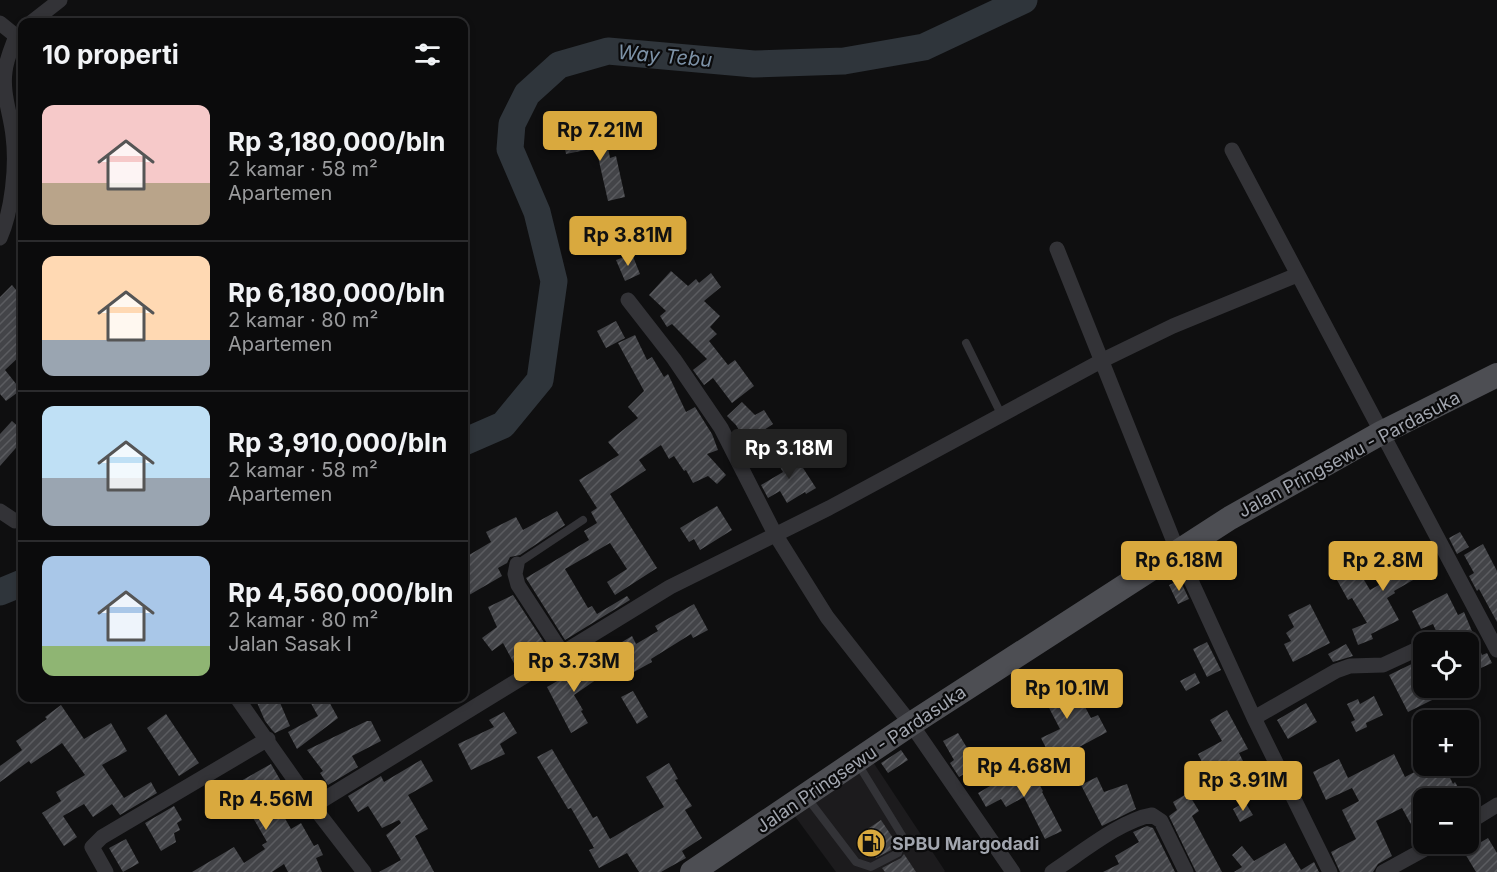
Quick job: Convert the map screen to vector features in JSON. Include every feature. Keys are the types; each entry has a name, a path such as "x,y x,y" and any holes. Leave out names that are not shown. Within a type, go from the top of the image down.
{"main road":[{"name":"Jalan Pringsewu - Pardasuka","path":"692,872 856,760 1266,496 1381,433 1497,375"}],"street":[{"path":"37,18 60,0"},
{"path":"0,22 18,32"},
{"path":"0,238 6,224 18,174 14,137 6,101 5,71 18,36"},
{"path":"1232,150 1497,650"},
{"path":"1058,249 1178,552 1254,718 1330,872"},
{"path":"313,806 670,587 829,508 1103,360 1173,326 1297,275"},
{"path":"628,300 674,359 721,428 775,534 827,617 911,724 1013,872"},
{"path":"0,511 15,521"},
{"path":"517,564 514,574 518,585 563,654"},
{"path":"1254,718 1336,671 1350,666 1383,665 1413,651"},
{"path":"240,702 313,806 364,872"},
{"path":"106,872 92,847 102,837 268,739"},
{"path":"1479,816 1497,805"},
{"path":"1052,872 1123,825 1152,815 1161,821 1186,872"},
{"path":"1383,872 1416,854"}],"lane":[{"path":"966,343 1002,416"},
{"path":"517,564 583,520"},
{"path":"805,795 856,862 872,867 898,853 903,837 856,760"}],"shaded area":[{"name":"SPBU Margodadi","path":"873,762 944,872 836,872 794,815"}],"building":[{"path":"605,132 610,158 616,156 625,197 608,201 596,148 566,154 563,140"},
{"path":"620,222 621,239 601,241 601,223"},
{"path":"632,254 640,274 625,281 616,260"},
{"path":"671,271 688,286 696,279 699,283 711,273 721,287 704,301 720,316 710,327 717,334 709,341 728,365 735,360 754,386 732,403 713,378 704,385 693,370 707,359 672,324 667,327 660,316 666,311 649,295"},
{"path":"12,285 18,292 18,358 5,370 18,386 18,392 6,401 0,394 0,297"},
{"path":"616,321 625,338 606,348 597,331"},
{"path":"635,335 647,360 652,357 664,377 668,374 686,412 695,407 712,434 718,450 707,454 726,475 717,484 708,476 693,483 686,470 684,471 674,456 669,459 661,445 639,460 646,470 610,494 657,568 615,595 607,582 627,569 610,543 565,569 588,608 592,606 597,614 627,596 630,600 565,640 526,578 589,540 584,531 597,523 591,512 597,508 579,480 619,455 608,442 638,418 628,407 644,391 618,343"},
{"path":"742,402 755,415 764,410 773,424 746,442 736,425 727,416"},
{"path":"12,421 18,426 18,446 0,466 0,434"},
{"path":"792,451 816,488 787,503 780,491 768,498 761,485 783,472 776,461"},
{"path":"717,506 732,530 700,550 694,539 689,542 680,528"},
{"path":"557,511 565,525 520,555 510,557 507,563 498,568 502,576 468,596 468,556 491,542 486,532 516,517 523,530"},
{"path":"1460,532 1469,547 1457,554 1449,538"},
{"path":"1483,544 1497,571 1497,622 1469,576 1474,573 1464,555"},
{"path":"1421,545 1434,568 1394,591 1395,593 1387,598 1399,620 1371,634 1373,639 1358,645 1352,629 1367,623 1352,598 1348,600 1337,580 1357,568 1370,590 1391,578 1384,566"},
{"path":"1180,580 1189,599 1178,604 1169,585"},
{"path":"1447,593 1458,615 1464,612 1472,632 1437,632 1433,624 1421,629 1412,611"},
{"path":"513,595 549,650 517,669 503,643 492,651 482,638 497,627 488,607"},
{"path":"694,604 708,630 693,638 691,634 651,659 652,662 632,673 617,645 632,636 636,644 658,631 655,626"},
{"path":"1310,604 1330,643 1293,662 1284,644 1291,641 1286,633 1294,627 1288,615"},
{"path":"1207,642 1221,670 1207,677 1193,649"},
{"path":"1346,644 1353,656 1333,662 1328,654"},
{"path":"1479,648 1482,655 1487,653 1492,663 1479,669"},
{"path":"591,657 603,675 574,695 588,723 571,733 547,687 571,673 570,671"},
{"path":"1413,663 1413,698 1436,698 1408,712 1389,675"},
{"path":"1053,670 1068,699 1078,694 1091,718 1098,715 1107,732 1070,752 1071,756 1054,764 1041,738 1060,729 1034,679"},
{"path":"1195,673 1200,683 1186,691 1180,681"},
{"path":"633,691 648,717 637,724 621,697"},
{"path":"1374,696 1383,715 1366,723 1367,727 1356,732 1351,722 1355,720 1347,704 1358,699 1360,704"},
{"path":"257,702 280,702 290,726 275,733 265,721"},
{"path":"310,702 329,702 338,718 297,749 288,732 318,716"},
{"path":"1306,703 1317,722 1288,739 1277,720"},
{"path":"61,705 84,739 111,723 127,751 102,765 124,798 151,782 157,793 120,815 112,804 93,817 84,804 63,816 77,837 64,846 42,813 61,801 56,792 85,775 62,743 31,764 29,761 0,782 0,766 22,750 16,741 47,719 45,717"},
{"path":"1227,710 1248,749 1239,753 1244,763 1211,780 1198,754 1222,741 1210,720"},
{"path":"504,712 517,733 500,744 505,754 471,770 458,744 494,727 489,720"},
{"path":"166,714 199,763 179,776 147,728"},
{"path":"371,721 381,741 352,756 358,767 328,785 320,773 323,771 307,750"},
{"path":"958,733 978,766 959,777 950,763 954,760 943,741"},
{"path":"552,749 593,818 597,816 610,839 664,807 646,777 669,763 678,779 675,780 692,806 685,810 702,838 682,851 686,858 661,872 639,872 627,853 599,868 589,850 594,848 537,757"},
{"path":"901,750 908,760 888,773 881,763"},
{"path":"1394,754 1405,777 1413,773 1413,776 1449,776 1453,784 1455,782 1458,788 1413,788 1413,828 1402,808 1376,821 1392,856 1378,864 1373,872 1340,872 1331,852 1356,839 1342,810 1359,801 1352,788 1326,800 1313,772 1339,759 1348,778"},
{"path":"421,760 433,781 408,795 428,829 415,836 434,872 379,872 401,860 386,835 401,823 399,820 382,828 368,806 358,812 348,796 381,776 384,782"},
{"path":"271,764 282,783 269,790 291,829 301,823 314,846 318,844 323,855 316,858 322,872 288,872 284,864 272,872 192,872 234,847 244,863 265,849 262,845 267,842 245,804 226,815 214,796"},
{"path":"1028,764 1062,831 1045,839 1024,797 1006,807 1001,799 986,807 978,793"},
{"path":"1097,777 1104,792 1127,784 1136,809 1102,826 1081,785"},
{"path":"1188,793 1199,811 1192,816 1222,872 1196,872 1169,816 1177,810 1173,802"},
{"path":"1245,802 1253,815 1240,822 1233,809"},
{"path":"174,806 182,820 177,823 180,830 174,833 176,842 161,851 145,823"},
{"path":"881,820 895,841 893,849 876,858 860,834"},
{"path":"1147,826 1153,828 1175,872 1103,872 1119,864 1115,856 1139,842 1133,832"},
{"path":"1488,838 1497,853 1497,872 1476,872 1465,854 1479,854 1479,843"},
{"path":"126,839 139,863 123,872 109,848"},
{"path":"1285,843 1301,870 1314,862 1319,872 1234,872 1242,867 1232,855 1242,846 1254,861"},
{"path":"904,854 916,872 885,872 882,868"}],"waterway":[{"name":"Way Tebu","path":"468,440 503,425 540,380 554,281 537,212 510,149 512,124 527,94 559,65 608,51 754,64 844,61 924,47 1024,0"},
{"name":"Way Tebu","path":"0,592 18,585"}],"place":[{"name":"SPBU Margodadi","path":"871,843"}]}
